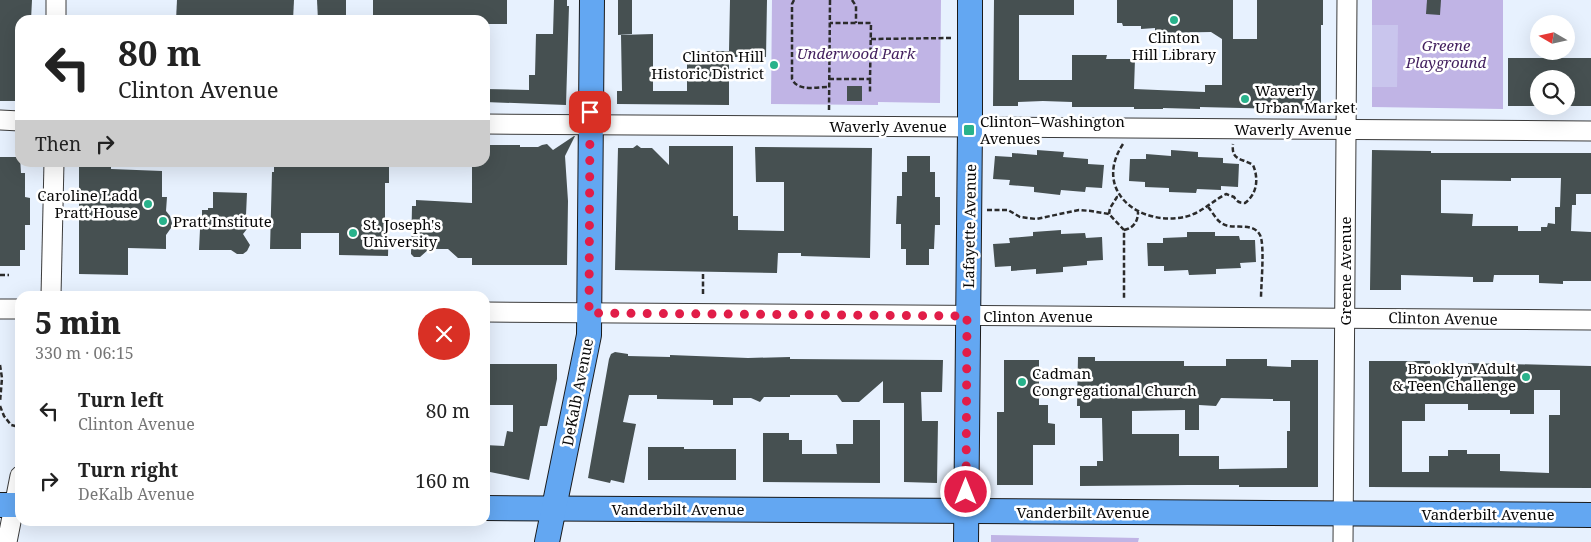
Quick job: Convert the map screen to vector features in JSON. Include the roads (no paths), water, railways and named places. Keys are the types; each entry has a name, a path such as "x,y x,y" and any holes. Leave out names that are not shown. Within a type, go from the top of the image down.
{"main road":[{"name":"DeKalb Avenue","path":"547,542 589,335 592,0"},
{"name":"Lafayette Avenue","path":"966,542 970,0"},
{"name":"Vanderbilt Avenue","path":"490,508 1591,515"}],"street":[{"path":"56,0 56,15"},
{"name":"Greene Avenue","path":"1343,542 1347,0"},
{"path":"0,120 15,121"},
{"name":"Waverly Avenue","path":"490,124 1591,131"},
{"path":"51,291 54,167"},
{"path":"0,308 15,309"},
{"name":"Clinton Avenue","path":"490,312 1591,320"},
{"path":"7,542 12,505"}],"place":[{"name":"Clinton Hill Library","path":"1174,20"},
{"name":"Clinton Hill Historic District","path":"774,65"},
{"name":"Waverly Urban Market","path":"1245,99"},
{"name":"Clinton–Washington Avenues","path":"969,130"},
{"name":"Caroline Ladd Pratt House","path":"148,204"},
{"name":"Pratt Institute","path":"163,221"},
{"name":"St. Joseph's University","path":"353,233"},
{"name":"Brooklyn Adult & Teen Challenge","path":"1526,377"},
{"name":"Cadman Congregational Church","path":"1022,382"}],"park label":[{"name":"Underwood Park","path":"856,53"},
{"name":"Greene Playground","path":"1446,54"}]}
